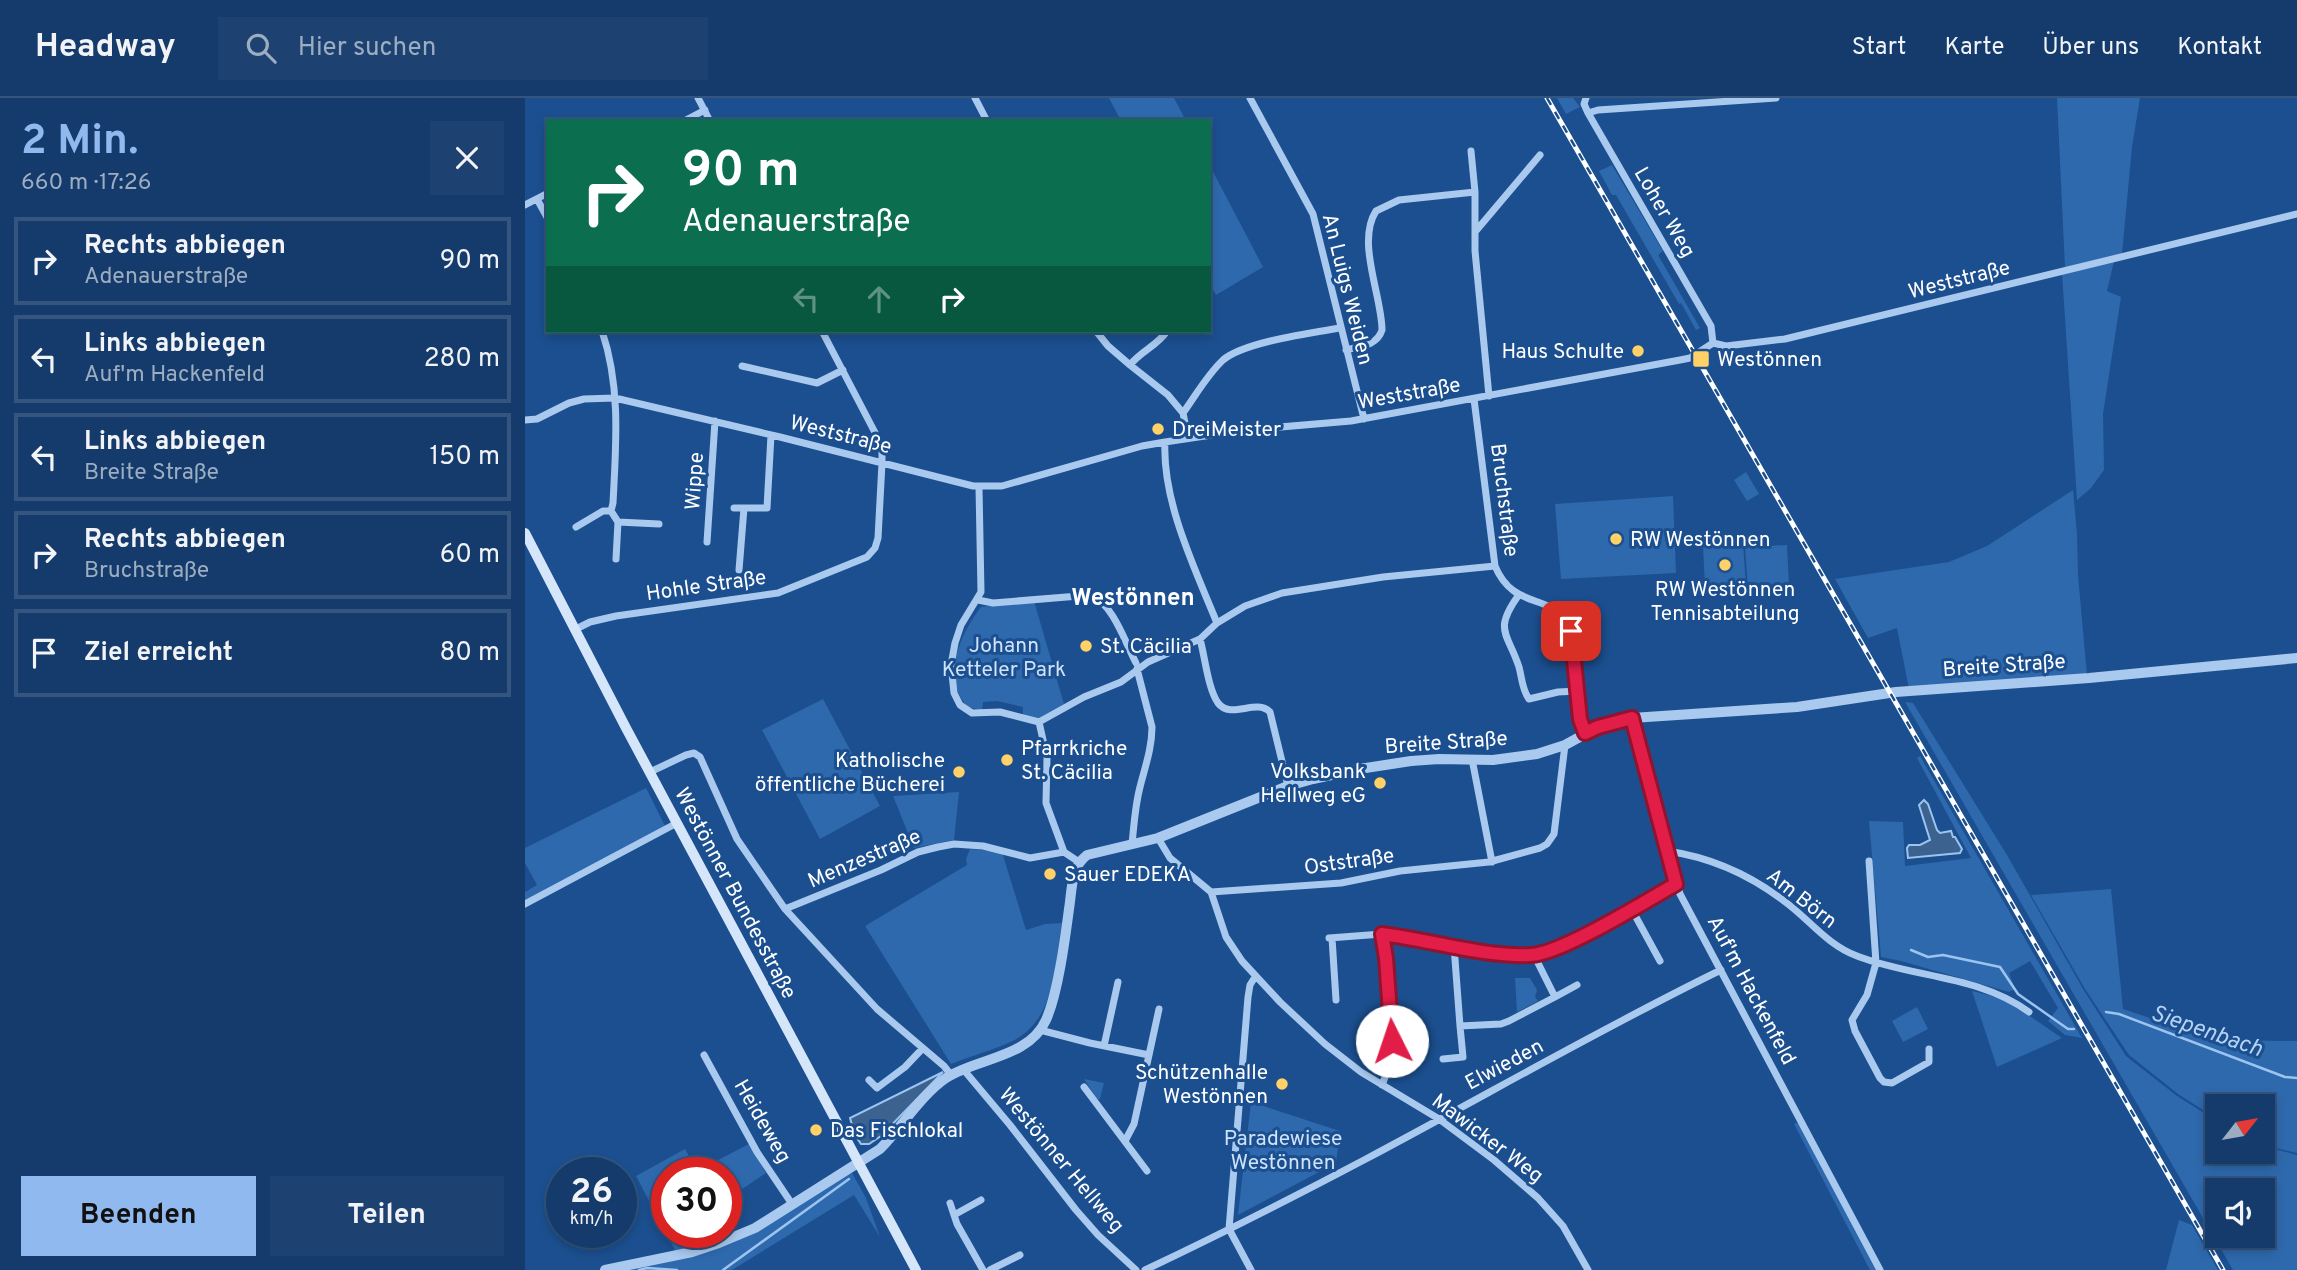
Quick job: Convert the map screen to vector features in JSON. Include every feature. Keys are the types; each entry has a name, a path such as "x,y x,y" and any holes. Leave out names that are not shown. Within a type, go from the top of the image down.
{"main road":[{"name":"Westönner Bundesstraße","path":"525,533 916,1270"}],"street":[{"path":"698,98 709,119"},
{"path":"975,98 986,119"},
{"name":"An Luigs Weiden","path":"1250,98 1313,214 1364,419"},
{"name":"Loher Weg","path":"1586,98 1584,104 1588,113 1711,326 1713,343"},
{"path":"1588,113 1598,110 1776,98"},
{"path":"688,119 705,110"},
{"path":"1471,151 1475,192 1474,233 1489,396"},
{"path":"1474,233 1540,155"},
{"path":"1346,350 1373,344 1381,335 1369,243 1370,226 1376,211 1399,200 1475,192"},
{"path":"525,205 546,194"},
{"path":"537,199 546,215"},
{"name":"Weststraße","path":"525,420 537,419 569,403 585,399 615,398 979,488 1011,484 1142,446 1244,430 1364,419 1690,358 1713,343 1726,346 1785,339 2297,214"},
{"path":"1183,413 1220,364 1232,354 1262,344 1340,328"},
{"path":"603,333 610,359 617,428 614,503 611,511"},
{"path":"823,333 881,446 883,463"},
{"path":"1097,333 1108,346 1168,395 1183,413 1188,438"},
{"path":"1130,365 1166,333"},
{"path":"742,366 817,383 843,370"},
{"name":"Bruchstraße","path":"1474,399 1495,566 1502,580 1518,596"},
{"name":"Wippe","path":"707,542 715,421"},
{"path":"734,508 767,508 771,435"},
{"path":"1165,442 1164,466 1184,540 1217,624"},
{"name":"Hohle Straße","path":"574,629 616,616 778,593 867,557 875,548 878,538 883,463"},
{"path":"979,488 981,592 961,625 951,665 955,696 960,705 972,713 1000,712 1039,722 1121,682 1136,666 1200,639 1245,606 1282,593 1495,566"},
{"path":"739,570 744,508"},
{"path":"576,527 603,511 611,511"},
{"path":"611,511 618,522 616,559"},
{"path":"618,522 659,524"},
{"path":"978,600 993,603 1091,595 1102,601 1109,611 1136,666 1152,727 1149,758 1139,789 1132,844"},
{"path":"1578,691 1558,692 1529,699 1525,694 1518,665 1503,631 1507,615 1518,596 1549,607 1565,620 1571,631 1573,642 1578,691 1580,719 1585,733"},
{"path":"1200,639 1212,690 1218,703 1229,710 1263,706 1270,712 1288,786"},
{"name":"Breite Straße","path":"1079,862 1087,855 1158,838 1288,786 1347,771 1385,765 1439,759 1493,760 1523,756 1565,745 1598,727 1632,718 1797,707 1896,692 2297,658"},
{"name":"Auf'm Hackenfeld","path":"1632,718 1676,884 1879,1267"},
{"path":"605,1270 692,1252 755,1227 880,1149 933,1088 951,1075 1022,1045 1040,1030 1049,1009 1079,862 1064,852 1047,803 1047,758 1039,722"},
{"name":"Oststraße","path":"1211,892 1341,883 1400,871 1492,862 1540,848 1551,840 1554,834 1565,745"},
{"path":"650,772 686,755 694,753 700,757 737,839 785,909 877,1010 951,1075"},
{"path":"1472,759 1492,862"},
{"path":"525,904 677,823"},
{"path":"1158,838 1170,858 1211,892"},
{"name":"Menzestraße","path":"785,909 918,852 938,847 954,844 983,846 1030,858 1064,852"},
{"name":"Am Börn","path":"1667,851 1710,861 1742,874 1784,900 1836,946 1876,963 1948,978 1997,992 2029,1012"},
{"name":"Am Börn","path":"1869,861 1876,963 1867,995 1852,1020 1855,1031 1884,1082 1892,1083 1929,1062 1929,1049"},
{"path":"1336,1000 1331,938 1382,934 1504,954 1534,955 1574,939 1676,884"},
{"name":"Mawicker Weg","path":"1211,892 1226,937 1255,977 1325,1044 1361,1072 1439,1119 1494,1160 1538,1198 1563,1226 1588,1270"},
{"path":"1631,908 1660,961"},
{"path":"1382,934 1392,1041 1391,1062 1382,1085"},
{"path":"1443,1059 1463,1057 1454,946"},
{"path":"1534,955 1555,997"},
{"name":"Elwieden","path":"1145,1270 1229,1230 1721,970"},
{"path":"1251,1270 1229,1230 1249,985 1255,977"},
{"path":"1104,1046 1118,982"},
{"path":"1460,1026 1501,1024 1577,985"},
{"path":"1125,1141 1134,1124 1159,1009"},
{"path":"1040,1030 1149,1055"},
{"path":"869,1080 877,1088 905,1068 923,1048"},
{"name":"Heideweg","path":"704,1055 757,1152 792,1204"},
{"name":"Westönner Hellweg","path":"963,1069 1076,1210 1136,1270"},
{"path":"1084,1087 1147,1171"},
{"path":"954,1215 982,1200"},
{"path":"950,1203 982,1270"},
{"path":"989,1270 1020,1255"}],"green space":[{"path":"1109,98 1174,98 1185,119 1120,119"},
{"path":"1557,98 1573,98 1580,107 1566,114"},
{"path":"2057,98 2140,98 2132,147 2122,254 2065,268"},
{"path":"1612,165 1663,251 1658,255 1700,328 1696,330 1681,303 1679,304 1616,195 1612,195 1599,171"},
{"path":"1211,168 1263,267 1216,295 1211,286"},
{"path":"2114,261 2107,291 2121,297 2103,414 2104,470 2091,488 2077,500 2062,273"},
{"path":"1746,472 1759,494 1747,501 1734,480"},
{"path":"2073,490 2087,675 1909,689 1897,628 1868,638 1835,579 1949,562 1987,546"},
{"name":"RW Westönnen","path":"1673,496 1676,573 1561,579 1555,504"},
{"name":"RW Westönnen Tennisabteilung","path":"1743,543 1746,586 1705,588 1703,545"},
{"path":"1787,545 1789,586 1748,589 1745,547"},
{"name":"Johann Ketteler Park","path":"1034,601 1064,704 1038,719 1023,715 1023,707 997,701 983,702 982,710 967,707 959,695 954,676 960,644 975,615 981,607"},
{"path":"823,699 880,806 820,839 762,730"},
{"path":"1905,702 1913,703 2007,855 2083,989 2126,1056 2177,1096 2205,1114 2205,1164 2275,1164 2275,1149 2297,1155 2297,1270 2233,1270 2220,1248 2275,1248 2275,1178 2205,1178 2205,1222"},
{"path":"1920,756 2082,1038 2065,1035 2048,1021 2058,1008 2030,961 2009,973 2015,989 2009,992 1881,957 1869,821 1903,822 1905,866 1971,858 1917,758"},
{"path":"646,788 665,826 525,903 525,892 537,885 525,863 525,848"},
{"path":"959,792 954,840 914,848 893,796"},
{"path":"970,849 1002,852 1026,930 1045,924 1062,923 1048,1000 1033,1026 1006,1044 951,1064 865,926 967,865"},
{"path":"2111,889 2123,1009 2216,1040 2297,1041 2297,1153 2275,1148 2275,1094 2205,1094 2205,1111 2178,1094 2129,1055 2085,989 2031,895"},
{"path":"1515,978 1530,978 1537,990 1535,997 1538,1001 1517,1012"},
{"path":"1972,991 2005,999 2062,1038 1997,1067"},
{"path":"1917,1007 1928,1029 1903,1042 1892,1021"},
{"path":"1084,1079 1104,1083 1100,1099 1097,1099"},
{"name":"Paradewiese Westönnen","path":"1251,1102 1340,1131 1336,1163 1238,1215"},
{"path":"1801,1121 1878,1270 1870,1270 1794,1124"},
{"path":"749,1144 766,1173 742,1189 742,1157 724,1157"},
{"path":"685,1149 689,1157 670,1157"},
{"path":"651,1168 651,1204 637,1178"},
{"path":"852,1173 866,1198 880,1237 854,1195 732,1270 625,1270 693,1255 707,1248 742,1248 742,1231 800,1203"},
{"path":"2179,1220 2192,1225 2218,1270 2166,1270"}],"shaded area":[{"path":"1924,800 1937,830 1940,833 1951,831 1962,849 1960,853 1908,858 1909,845 1920,845 1930,840 1919,805"},
{"path":"943,1072 881,1136 869,1144 861,1144 850,1118"}],"waterway":[{"path":"1911,950 1928,957 1943,955 2000,967 2018,994 2068,1029 2074,1029"},
{"name":"Siepenbach","path":"2106,1012 2119,1014 2285,1077 2297,1078"},
{"path":"723,1270 849,1179"},
{"path":"639,1270 677,1270"}],"railway":[{"path":"1547,98 2223,1270"}],"place":[{"name":"Haus Schulte","path":"1638,351"},
{"name":"Westönnen","path":"1701,359"},
{"name":"DreiMeister","path":"1158,429"},
{"name":"RW Westönnen","path":"1616,539"},
{"name":"RW Westönnen Tennisabteilung","path":"1725,565"},
{"name":"St. Cäcilia","path":"1086,646"},
{"name":"Pfarrkriche St. Cäcilia","path":"1007,760"},
{"name":"Katholische öffentliche Bücherei","path":"959,772"},
{"name":"Volksbank Hellweg eG","path":"1380,783"},
{"name":"Sauer EDEKA","path":"1050,874"},
{"name":"Schützenhalle Westönnen","path":"1282,1084"},
{"name":"Das Fischlokal","path":"816,1130"}],"district":[{"name":"Westönnen","path":"1133,597"}],"route":[{"path":"1392,1041 1382,934 1504,954 1534,955 1583,935 1676,884 1632,718 1585,733 1580,719 1571,631"}]}
